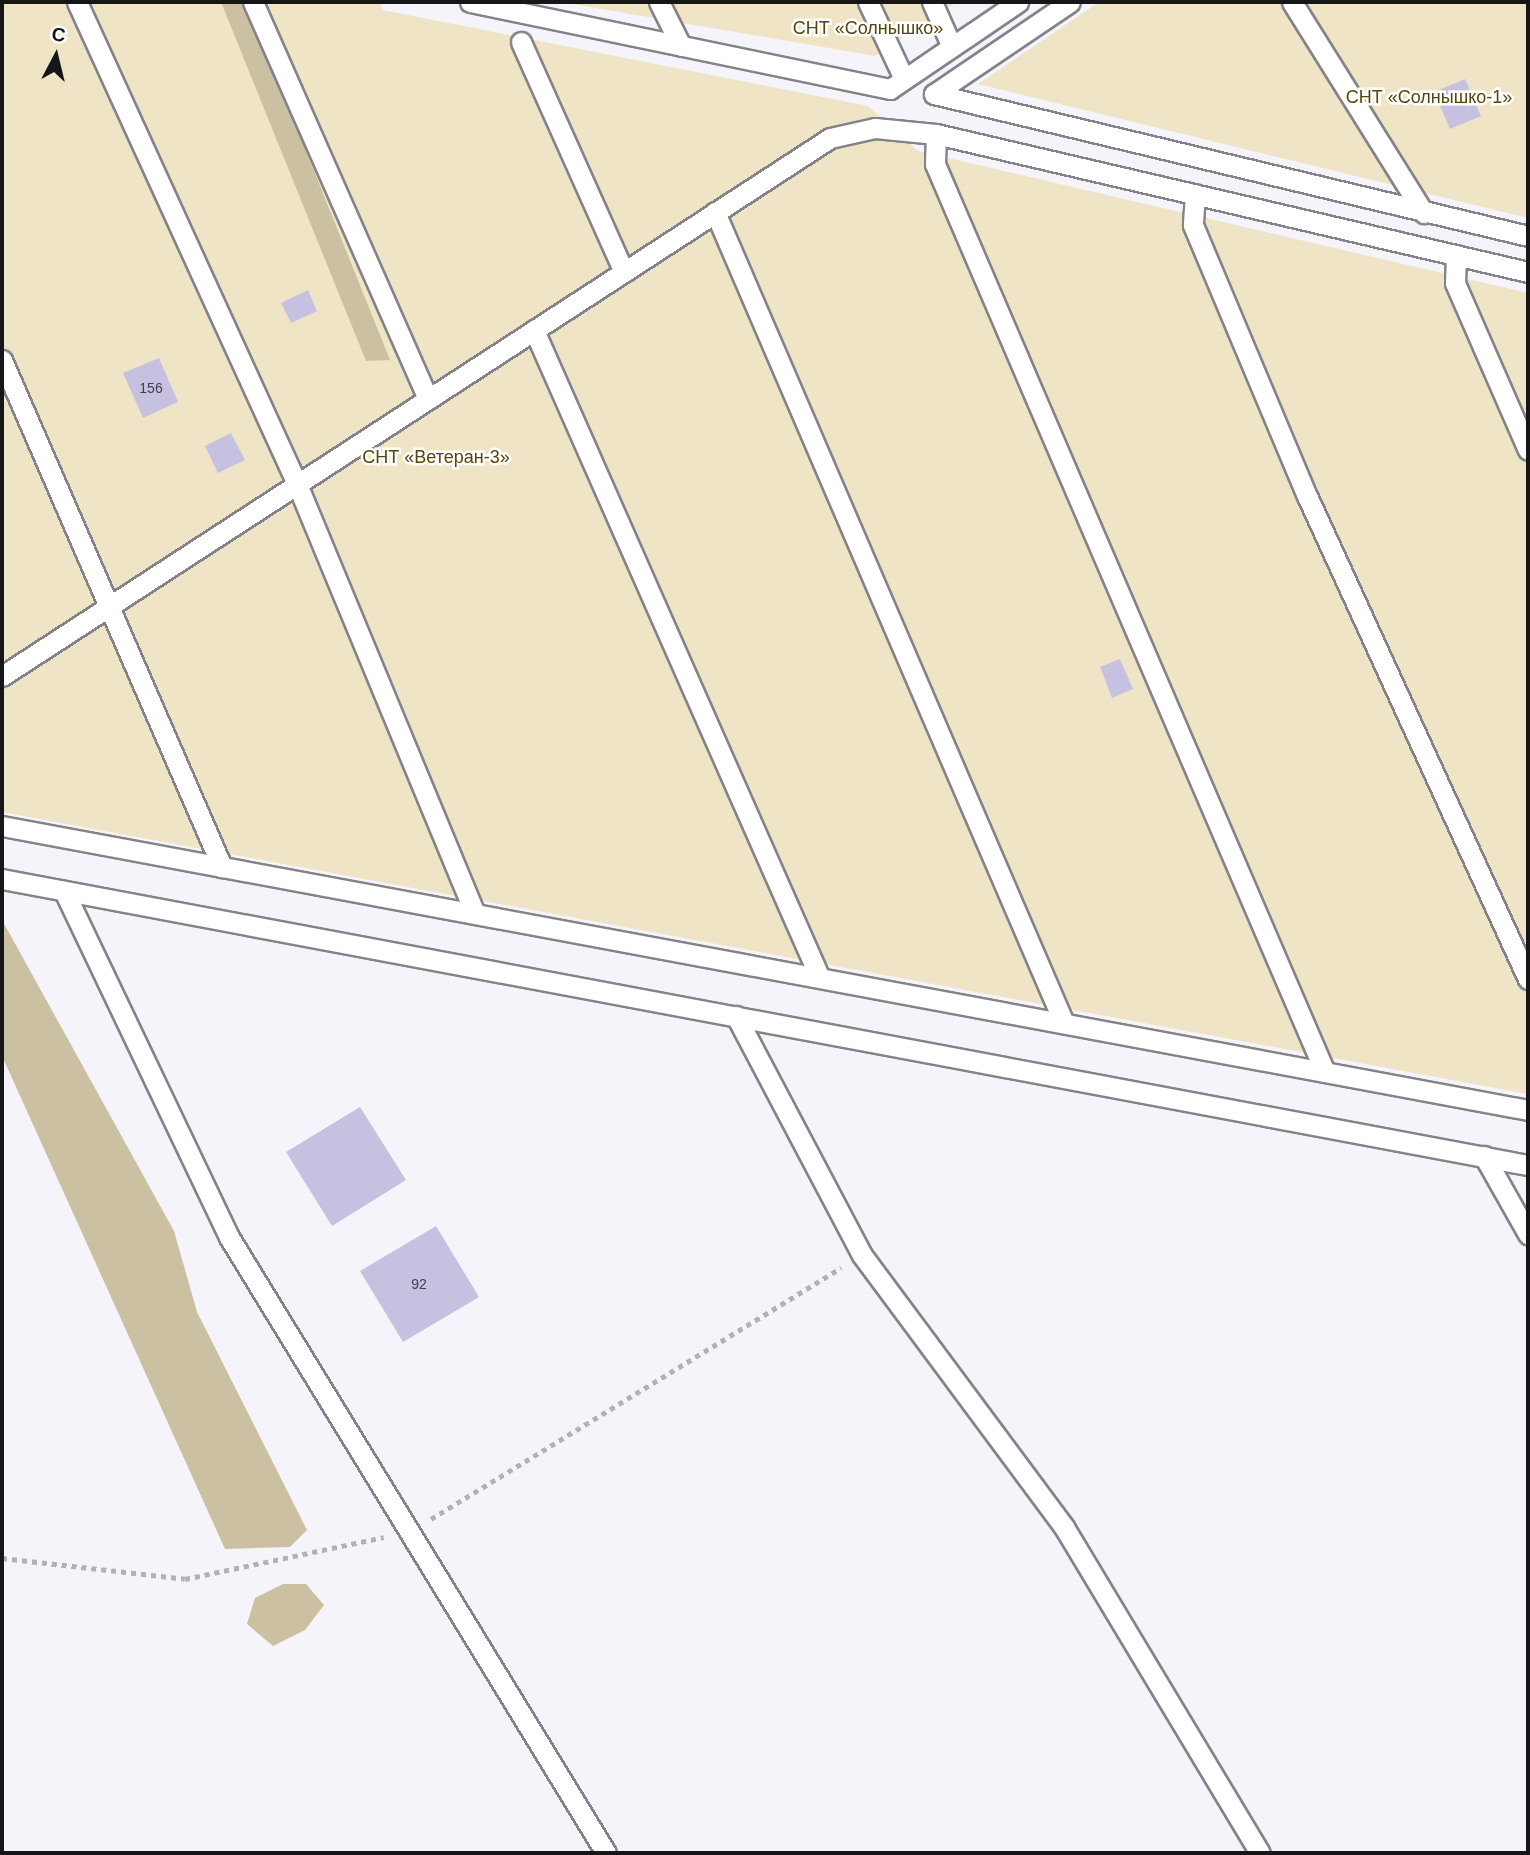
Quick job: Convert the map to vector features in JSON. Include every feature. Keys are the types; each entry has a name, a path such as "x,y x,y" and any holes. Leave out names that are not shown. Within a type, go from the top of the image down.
{"lane":[{"path":"77,2 298,484 475,914"},
{"path":"253,2 428,399"},
{"path":"470,2 890,89 1018,2"},
{"path":"659,2 681,46"},
{"path":"868,2 904,79"},
{"path":"932,2 952,47"},
{"path":"1070,2 934,94 1528,236"},
{"path":"1292,2 1424,213"},
{"path":"521,42 624,272"},
{"path":"2,676 830,138 875,128 936,134 1528,272"},
{"path":"936,134 935,164 1325,1072"},
{"path":"1195,194 1193,225 1308,498 1528,979"},
{"path":"715,212 1064,1023"},
{"path":"1456,255 1455,283 1528,450"},
{"path":"534,330 820,978"},
{"path":"2,360 55,477 107,608 222,867"},
{"path":"2,826 1528,1110"},
{"path":"2,879 1528,1165"},
{"path":"64,891 229,1237 412,1531 606,1853"},
{"path":"736,1016 862,1255 1064,1527 1260,1853"},
{"path":"1484,1156 1528,1234"}],"path":[{"path":"2,1558 185,1579 412,1531 862,1255"}],"green space":[{"name":"СНТ «Ветеран-3»","path":"2,2 379,2 383,10 868,106 918,151 1528,293 1528,1094 2,812"},
{"name":"СНТ «Солнышко»","path":"561,2 957,2 875,56"},
{"name":"СНТ «Солнышко-1»","path":"1099,2 1528,2 1528,218 978,84"}],"shaded area":[{"path":"221,2 246,2 390,360 366,361"},
{"path":"2,920 174,1231 197,1312 307,1530 290,1547 225,1549 2,1056"},
{"path":"283,1584 306,1584 324,1605 305,1630 273,1646 247,1624 255,1598"}],"building":[{"path":"1465,79 1481,116 1450,129 1434,92"},
{"path":"308,290 317,311 291,323 281,303"},
{"path":"159,358 178,402 143,418 123,373"},
{"path":"231,433 245,460 218,473 205,446"},
{"path":"1120,659 1133,689 1112,698 1100,667"},
{"path":"360,1107 406,1180 332,1226 286,1152"},
{"path":"436,1226 479,1297 403,1342 360,1271"}]}
